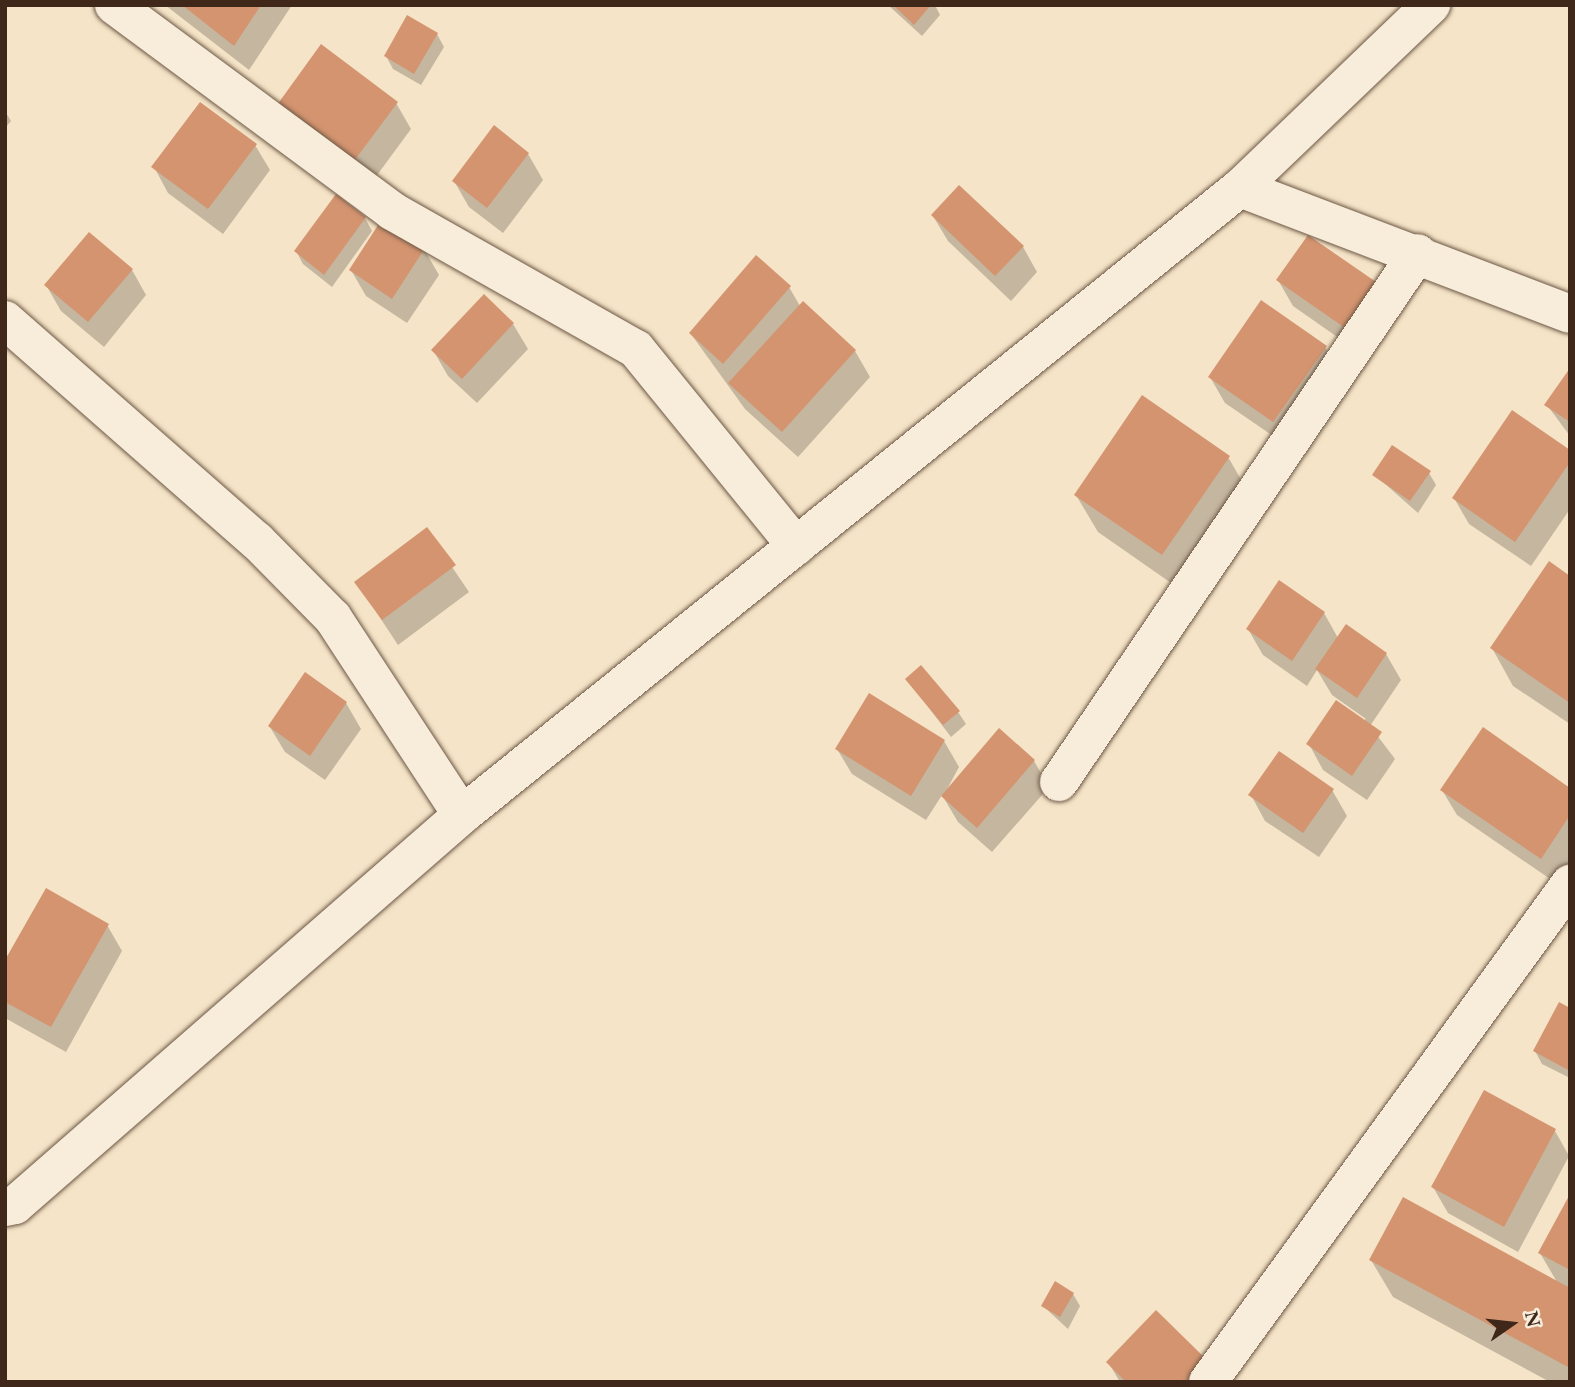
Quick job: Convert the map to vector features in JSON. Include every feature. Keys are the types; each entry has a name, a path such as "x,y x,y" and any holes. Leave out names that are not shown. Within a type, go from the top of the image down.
{"street":[{"path":"114,5 392,211 635,349 796,546"},
{"path":"5,1207 15,1205 462,816 1240,188 1431,5"},
{"path":"1240,188 1418,253 1570,314"},
{"path":"1059,782 1418,253"},
{"path":"5,320 257,541 333,618 462,816"},
{"path":"1208,1382 1570,884"}],"building":[{"path":"182,5 261,5 234,46"},
{"path":"893,5 931,5 914,25"},
{"path":"407,15 438,33 414,74 384,56"},
{"path":"321,44 398,102 354,161 277,105"},
{"path":"200,102 257,144 208,209 151,167"},
{"path":"494,125 529,153 487,208 452,181"},
{"path":"959,185 1024,246 995,276 931,215"},
{"path":"336,194 366,217 324,275 294,251"},
{"path":"382,219 425,248 392,299 349,270"},
{"path":"89,232 133,269 88,322 44,285"},
{"path":"1308,235 1379,284 1348,330 1276,280"},
{"path":"756,255 791,286 723,364 689,333"},
{"path":"484,294 514,323 462,379 431,350"},
{"path":"1261,300 1327,346 1273,422 1208,377"},
{"path":"803,301 856,350 782,432 728,383"},
{"path":"1570,368 1570,422 1544,405"},
{"path":"1142,395 1230,456 1162,555 1074,495"},
{"path":"1512,410 1570,450 1570,462 1515,542 1452,498"},
{"path":"1392,445 1431,471 1410,501 1372,475"},
{"path":"427,527 456,565 382,620 354,582"},
{"path":"1549,561 1570,576 1570,703 1490,648"},
{"path":"1279,580 1325,612 1292,661 1246,629"},
{"path":"1346,624 1387,653 1357,698 1315,669"},
{"path":"921,665 960,711 943,725 905,679"},
{"path":"305,672 347,702 310,756 268,726"},
{"path":"869,693 945,740 911,796 835,749"},
{"path":"1336,700 1382,732 1352,776 1306,744"},
{"path":"1483,727 1570,788 1570,815 1541,859 1440,790"},
{"path":"999,728 1035,760 977,828 941,796"},
{"path":"1279,751 1334,789 1303,833 1248,795"},
{"path":"46,888 109,924 51,1027 5,1002 5,960"},
{"path":"1559,1002 1570,1008 1570,1071 1533,1051"},
{"path":"1484,1090 1556,1129 1504,1227 1431,1187"},
{"path":"1570,1194 1570,1270 1538,1253"},
{"path":"1403,1197 1570,1288 1568,1367 1369,1260"},
{"path":"1055,1281 1074,1293 1060,1317 1041,1306"},
{"path":"1156,1310 1207,1360 1186,1382 1126,1382 1106,1362"}]}
